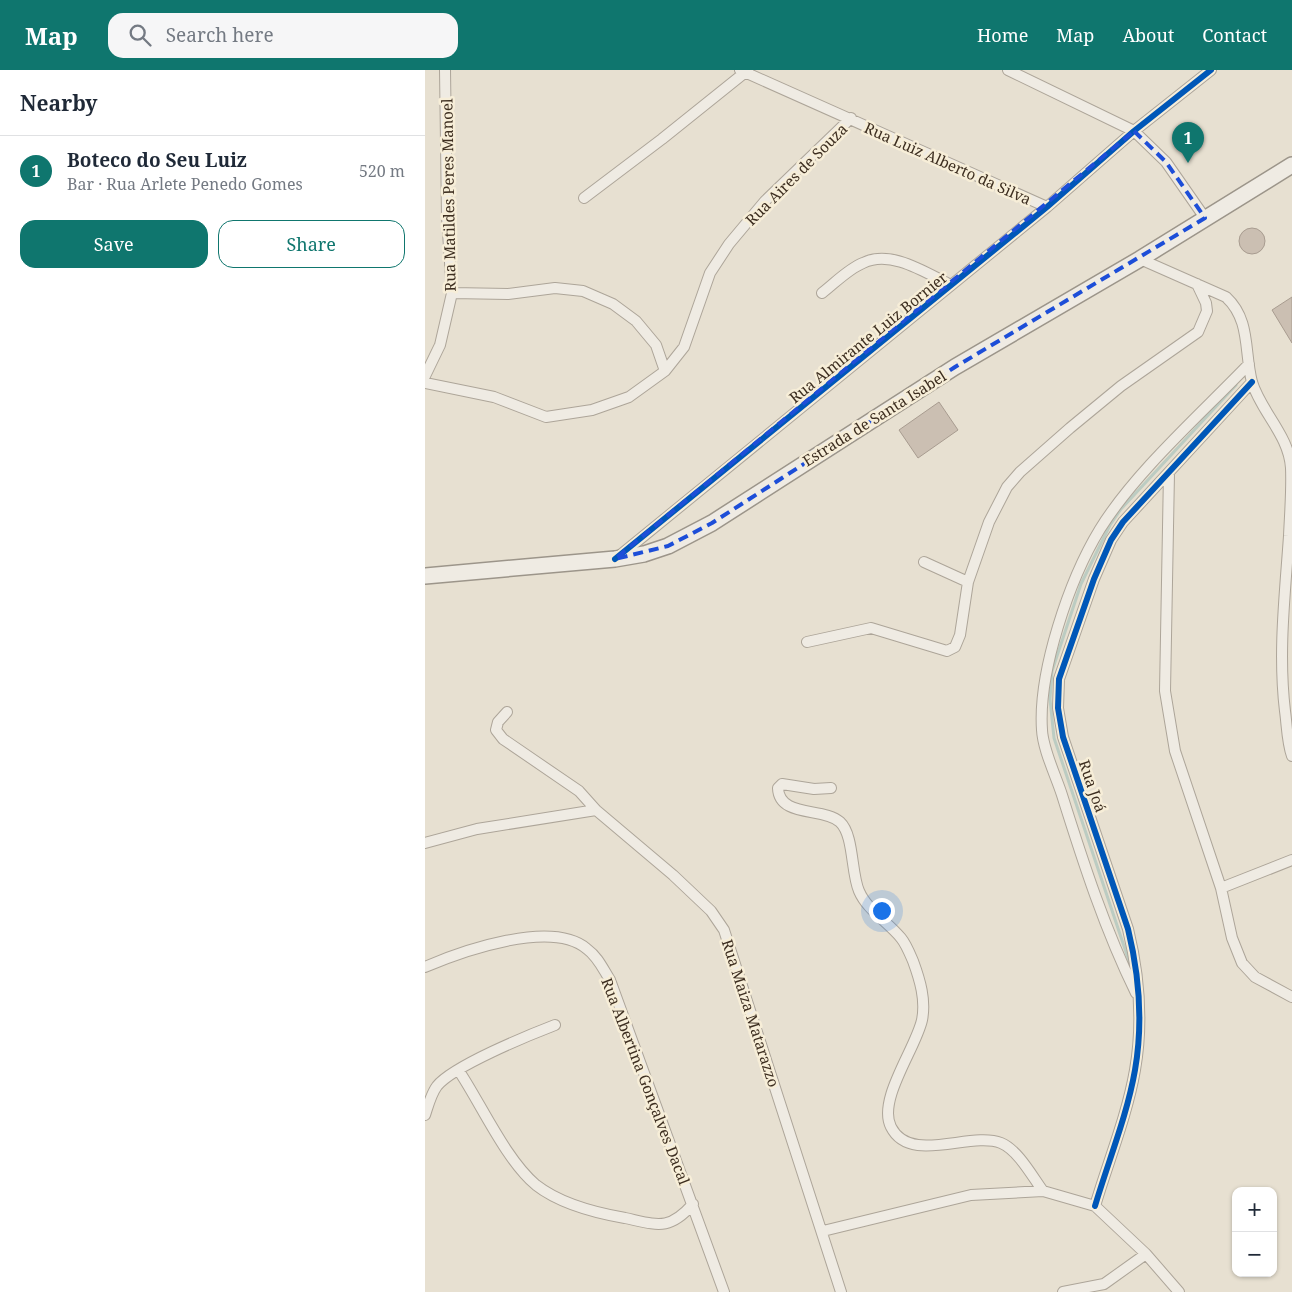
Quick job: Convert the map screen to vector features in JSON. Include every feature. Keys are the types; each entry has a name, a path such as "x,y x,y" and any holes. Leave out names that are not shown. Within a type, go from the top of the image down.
{"main road":[{"name":"Estrada de Santa Isabel","path":"425,576 615,559 644,554 668,546 712,523 955,367 1140,259 1292,165"}],"street":[{"name":"Rua Matildes Peres Manoel","path":"425,376 440,345 452,293 447,217 445,70"},
{"path":"1008,70 1134,131 1166,162 1205,218"},
{"name":"Rua Almirante Luiz Bornier","path":"615,559 1047,208 1134,131 1211,70"},
{"path":"584,198 744,71"},
{"name":"Rua Luiz Alberto da Silva","path":"744,71 1047,208"},
{"name":"Rua Aires de Souza","path":"425,383 502,400 533,414 546,417 613,405 629,397 665,371 683,347 710,273 729,244 765,201 851,118"},
{"path":"822,293 861,263 879,259 900,262 951,285"},
{"path":"1140,259 1227,297 1236,306 1247,341 1252,382 1261,404 1275,425 1287,451 1292,485 1281,657 1289,711 1292,756"},
{"path":"807,642 871,628 947,651 955,647 960,635 968,582 998,502 1020,472 1070,428 1121,386 1198,332 1207,312 1206,303 1197,284"},
{"path":"452,293 508,294 555,288 583,291 613,304 636,321 656,345 665,371"},
{"name":"Rua Joá","path":"1095,1206 1135,1072 1139,1044 1139,999 1135,958 1127,929 1063,736 1058,708 1059,679 1080,615 1111,540 1123,522 1169,473 1249,364"},
{"name":"Rua Joá","path":"1139,999 1122,965 1082,858 1042,733 1043,686 1056,637 1079,568 1100,529 1154,462 1217,408 1252,382"},
{"path":"1169,473 1165,691 1175,751 1221,888 1232,938 1242,963 1255,977 1292,998"},
{"path":"924,562 968,582"},
{"name":"Rua Maiza Matarazzo","path":"507,712 498,722 496,730 503,739 579,791 596,810 673,875 711,911 724,930 823,1231 841,1292"},
{"path":"831,788 814,789 782,784 778,788 784,802 799,810 831,817 840,822 847,834 858,890 866,903 903,939 923,993 922,1021 892,1094 888,1111 891,1127 903,1139 915,1145 930,1146 988,1140 1002,1144 1012,1151 1043,1191"},
{"path":"425,843 477,829 564,813 596,810"},
{"path":"1221,888 1284,866 1292,860"},
{"name":"Rua Albertina Gonçalves Dacal","path":"425,968 454,954 494,942 545,937 569,940 586,948 598,960 609,980 725,1292"},
{"path":"425,1115 437,1086 459,1071 504,1047 555,1025"},
{"path":"459,1071 521,1168 536,1184 554,1196 605,1214 654,1224 669,1223 680,1218 693,1204"},
{"path":"823,1231 971,1195 1043,1191 1095,1206 1146,1254 1179,1292"},
{"path":"1063,1292 1101,1288 1146,1254"}],"highlighted area":[{"path":"1134,131 1166,162 1205,218 955,367 712,523 668,546 615,559"}],"building":[{"path":"1252,228 1261,232 1265,241 1261,250 1252,254 1243,250 1239,241 1243,232"},
{"path":"1292,297 1292,343 1272,310"},
{"path":"939,402 958,430 918,458 899,430"}],"waterway":[{"path":"1129,961 1054,738 1050,699 1052,671 1081,584 1110,525 1121,509 1236,385"}],"cycle path":[{"path":"615,559 1047,207 1134,131 1211,70"},
{"path":"1095,1206 1132,1087 1139,1035 1139,999 1128,929 1063,737 1058,708 1059,679 1094,579 1111,540 1123,522 1252,382"}],"place":[{"name":"Boteco do Seu Luiz","path":"1188,163"}]}
